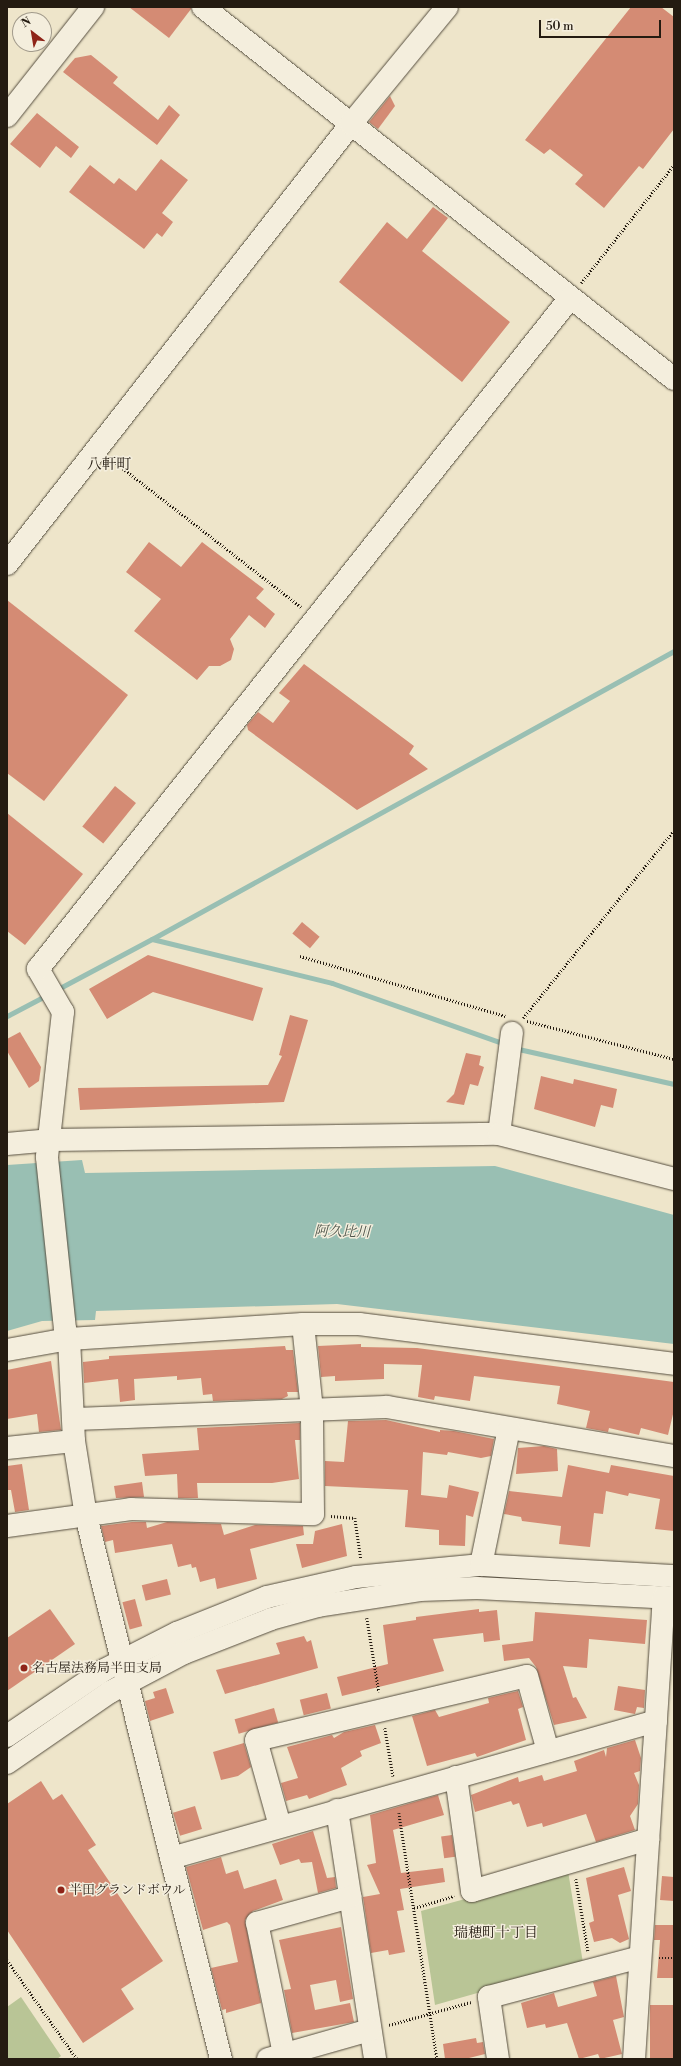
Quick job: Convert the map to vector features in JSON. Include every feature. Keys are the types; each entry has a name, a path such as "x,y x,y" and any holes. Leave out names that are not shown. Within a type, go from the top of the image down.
{"street":[{"path":"7,116 93,7"},
{"path":"203,7 674,379"},
{"path":"7,564 351,124 447,7"},
{"path":"221,2059 86,1516 74,1441 74,1419 67,1334 49,1148 63,1012 38,969 570,298"},
{"path":"499,1134 507,1059 516,1024"},
{"path":"7,1144 49,1148 499,1134 674,1179"},
{"path":"7,1526 131,1509 313,1514 312,1410 303,1324"},
{"path":"7,1350 67,1334 303,1324 359,1324 674,1364"},
{"path":"74,1419 387,1407 674,1456"},
{"path":"481,1566 509,1429"},
{"path":"7,1448 74,1441"},
{"path":"7,1736 122,1660 215,1616 267,1597 356,1577 481,1566 674,1576"},
{"path":"7,1763 127,1683 228,1634 291,1614 363,1597 477,1588 669,1598 656,1721 634,2059"},
{"path":"280,1826 256,1740 527,1676 548,1751"},
{"path":"171,1858 396,1793 656,1721"},
{"path":"456,1777 472,1891 649,1839"},
{"path":"336,1810 375,2059"},
{"path":"350,1897 257,1923 276,2057 370,2030"},
{"path":"498,2059 488,1997 640,1957"}],"path":[{"path":"570,298 674,165"},
{"path":"99,447 315,619"},
{"path":"516,1024 674,830"},
{"path":"300,956 516,1024 673,1058"},
{"path":"313,1514 355,1518 361,1563"},
{"path":"366,1611 437,2059"},
{"path":"573,1861 591,1970"},
{"path":"414,1908 472,1891"},
{"path":"7,1960 77,2059"},
{"path":"370,2030 488,1997"}],"green space":[{"path":"568,1871 583,1963 435,2005 421,1911"},
{"path":"21,1997 61,2056 57,2059 7,2059 7,2007"}],"water":[{"name":"阿久比川","path":"82,1160 85,1173 495,1166 674,1215 674,1344 337,1304 96,1311 95,1320 42,1321 7,1331 7,1165"}],"building":[{"path":"129,7 191,7 191,9 169,38"},
{"path":"631,7 661,7 674,17 674,129 643,169 639,166 604,208 575,184 583,175 550,149 544,154 525,140"},
{"path":"91,55 118,77 113,83 158,120 169,105 180,115 157,145 63,72 75,58"},
{"path":"390,96 395,106 378,129 369,122"},
{"path":"37,113 79,147 71,158 56,146 40,168 10,144"},
{"path":"161,159 188,180 162,213 173,222 162,237 157,233 144,249 69,192 90,165 114,184 119,178 136,191"},
{"path":"433,207 448,218 422,251 510,322 462,382 339,282 387,222 407,239"},
{"path":"149,542 181,567 202,542 264,589 256,598 275,614 265,628 249,615 230,639 234,649 231,660 220,666 209,666 197,680 134,631 161,599 126,572"},
{"path":"7,600 128,695 44,801 7,773"},
{"path":"304,664 414,746 409,754 428,769 357,810 248,730 247,725 258,712 273,723 290,701 279,693"},
{"path":"115,786 136,803 103,843 82,826"},
{"path":"7,813 83,874 25,945 7,931"},
{"path":"302,922 320,937 310,948 292,933"},
{"path":"148,955 263,988 253,1021 153,992 107,1019 89,989"},
{"path":"290,1015 308,1020 284,1102 80,1110 78,1088 268,1085 282,1056 279,1055"},
{"path":"20,1032 41,1067 39,1081 29,1088 7,1051 7,1039"},
{"path":"466,1053 481,1056 479,1065 484,1067 478,1086 470,1084 464,1105 446,1102 454,1094"},
{"path":"541,1076 573,1084 574,1079 617,1089 613,1108 601,1105 595,1127 534,1109"},
{"path":"361,1344 361,1347 417,1348 674,1382 674,1410 668,1435 641,1428 639,1435 609,1428 608,1432 586,1428 590,1411 557,1404 560,1386 474,1376 470,1401 435,1396 434,1400 418,1397 422,1365 384,1364 384,1379 335,1381 335,1376 321,1377 318,1346"},
{"path":"285,1346 286,1350 293,1350 298,1392 287,1392 288,1396 282,1399 213,1401 212,1394 203,1395 201,1378 177,1380 177,1376 134,1379 135,1400 120,1402 118,1379 84,1383 83,1362 109,1359 109,1356"},
{"path":"51,1361 61,1430 39,1432 37,1414 7,1419 7,1370"},
{"path":"386,1420 440,1432 440,1430 454,1431 494,1439 491,1456 481,1458 448,1452 447,1455 423,1452 421,1495 447,1498 449,1485 479,1492 473,1517 466,1515 465,1546 439,1545 439,1530 405,1527 408,1490 325,1486 325,1461 344,1462 348,1421"},
{"path":"300,1423 300,1440 295,1440 299,1479 272,1483 197,1483 198,1498 178,1498 177,1474 145,1476 142,1454 199,1450 197,1428"},
{"path":"544,1446 557,1449 558,1471 516,1474 518,1448"},
{"path":"22,1464 29,1510 15,1512 11,1490 7,1490 7,1466"},
{"path":"568,1465 609,1473 611,1465 674,1476 674,1531 655,1529 660,1499 629,1493 628,1496 606,1491 603,1514 594,1513 590,1547 559,1544 561,1526 522,1521 521,1517 504,1514 509,1491 562,1497"},
{"path":"142,1482 144,1497 116,1498 114,1486"},
{"path":"132,1522 146,1522 147,1528 167,1522 221,1524 224,1535 255,1525 303,1526 304,1535 250,1549 257,1579 217,1589 215,1578 200,1582 196,1567 192,1568 191,1564 178,1567 172,1544 115,1553 113,1540 105,1542 101,1526"},
{"path":"342,1524 347,1556 302,1568 296,1544 313,1544 315,1531"},
{"path":"167,1579 171,1595 146,1601 142,1585"},
{"path":"135,1599 142,1626 130,1629 122,1602"},
{"name":"名古屋法務局半田支局","path":"50,1609 75,1644 7,1691 7,1638"},
{"path":"479,1609 479,1612 497,1610 500,1640 484,1642 483,1633 433,1639 444,1671 342,1696 337,1677 388,1664 383,1625 416,1620 416,1617"},
{"path":"535,1612 647,1620 645,1644 589,1639 587,1668 563,1666 573,1698 576,1697 587,1718 554,1725 536,1667 529,1658 504,1661 502,1645 533,1641"},
{"path":"304,1636 307,1642 311,1640 318,1668 225,1694 216,1670 280,1654 276,1643"},
{"path":"618,1686 645,1690 644,1708 637,1707 635,1714 614,1710"},
{"path":"166,1688 174,1713 150,1721 145,1701 155,1698 153,1692"},
{"path":"518,1691 523,1707 518,1709 526,1740 477,1757 475,1753 427,1766 412,1716 435,1710 439,1717 489,1703 488,1698"},
{"path":"327,1693 331,1709 304,1715 300,1700"},
{"path":"274,1708 278,1722 239,1734 235,1719"},
{"path":"375,1725 381,1743 360,1751 362,1756 341,1768 347,1785 309,1799 307,1795 286,1801 281,1783 298,1778 287,1747 332,1735 334,1738 344,1732"},
{"path":"635,1740 641,1758 640,1771 634,1773 639,1785 638,1804 630,1816 635,1830 596,1842 586,1814 543,1827 542,1823 527,1827 519,1803 513,1805 511,1801 475,1812 471,1795 518,1777 519,1782 542,1775 544,1781 577,1771 574,1761 604,1750 606,1757 607,1748"},
{"path":"244,1743 251,1767 238,1776 221,1780 213,1752"},
{"name":"半田グランドボウル","path":"41,1781 53,1800 62,1794 96,1845 88,1850 163,1961 121,1989 134,2009 83,2043 7,1930 7,1804"},
{"path":"438,1795 444,1815 393,1830 401,1873 443,1868 445,1882 400,1889 404,1910 397,1911 405,1952 389,1955 388,1950 371,1953 363,1897 380,1894 367,1865 376,1863 370,1815"},
{"path":"195,1806 202,1829 180,1836 173,1813"},
{"path":"313,1831 327,1878 335,1877 336,1888 318,1893 312,1862 301,1863 299,1859 280,1865 272,1844"},
{"path":"452,1835 455,1857 444,1858 441,1837"},
{"path":"221,1857 226,1874 238,1870 244,1889 276,1879 283,1900 253,1911 245,1920 261,2003 226,2013 226,2009 222,2010 211,1968 238,1962 230,1925 227,1922 203,1930 186,1867"},
{"path":"624,1867 631,1891 618,1895 629,1939 620,1943 612,1938 594,1942 589,1923 594,1921 586,1878"},
{"path":"662,1876 674,1877 674,1901 660,1900"},
{"path":"655,1925 674,1925 674,1978 657,1978 660,1940 654,1940"},
{"path":"341,1927 353,1999 340,2002 336,1980 310,1985 315,2010 350,2003 354,2022 292,2033 284,1990 291,1989 279,1940"},
{"path":"616,1976 624,2017 613,2020 622,2054 600,2059 598,2054 579,2059 567,2023 546,2028 545,2024 527,2028 521,2003 554,1993 558,2007 597,1996 593,1982"},
{"path":"650,2005 674,2005 674,2059 650,2059"},
{"path":"476,2038 477,2043 483,2042 485,2054 465,2059 445,2059 443,2044"}],"waterway":[{"path":"152,939 674,651"},
{"path":"56,990 152,939 332,983 505,1044"},
{"path":"7,1016 47,995"},
{"path":"514,1048 674,1084"}],"place":[{"name":"名古屋法務局半田支局","path":"24,1668"},
{"name":"半田グランドボウル","path":"61,1890"}],"district":[{"name":"八軒町","path":"109,465"},
{"name":"瑞穂町十丁目","path":"496,1933"}]}
